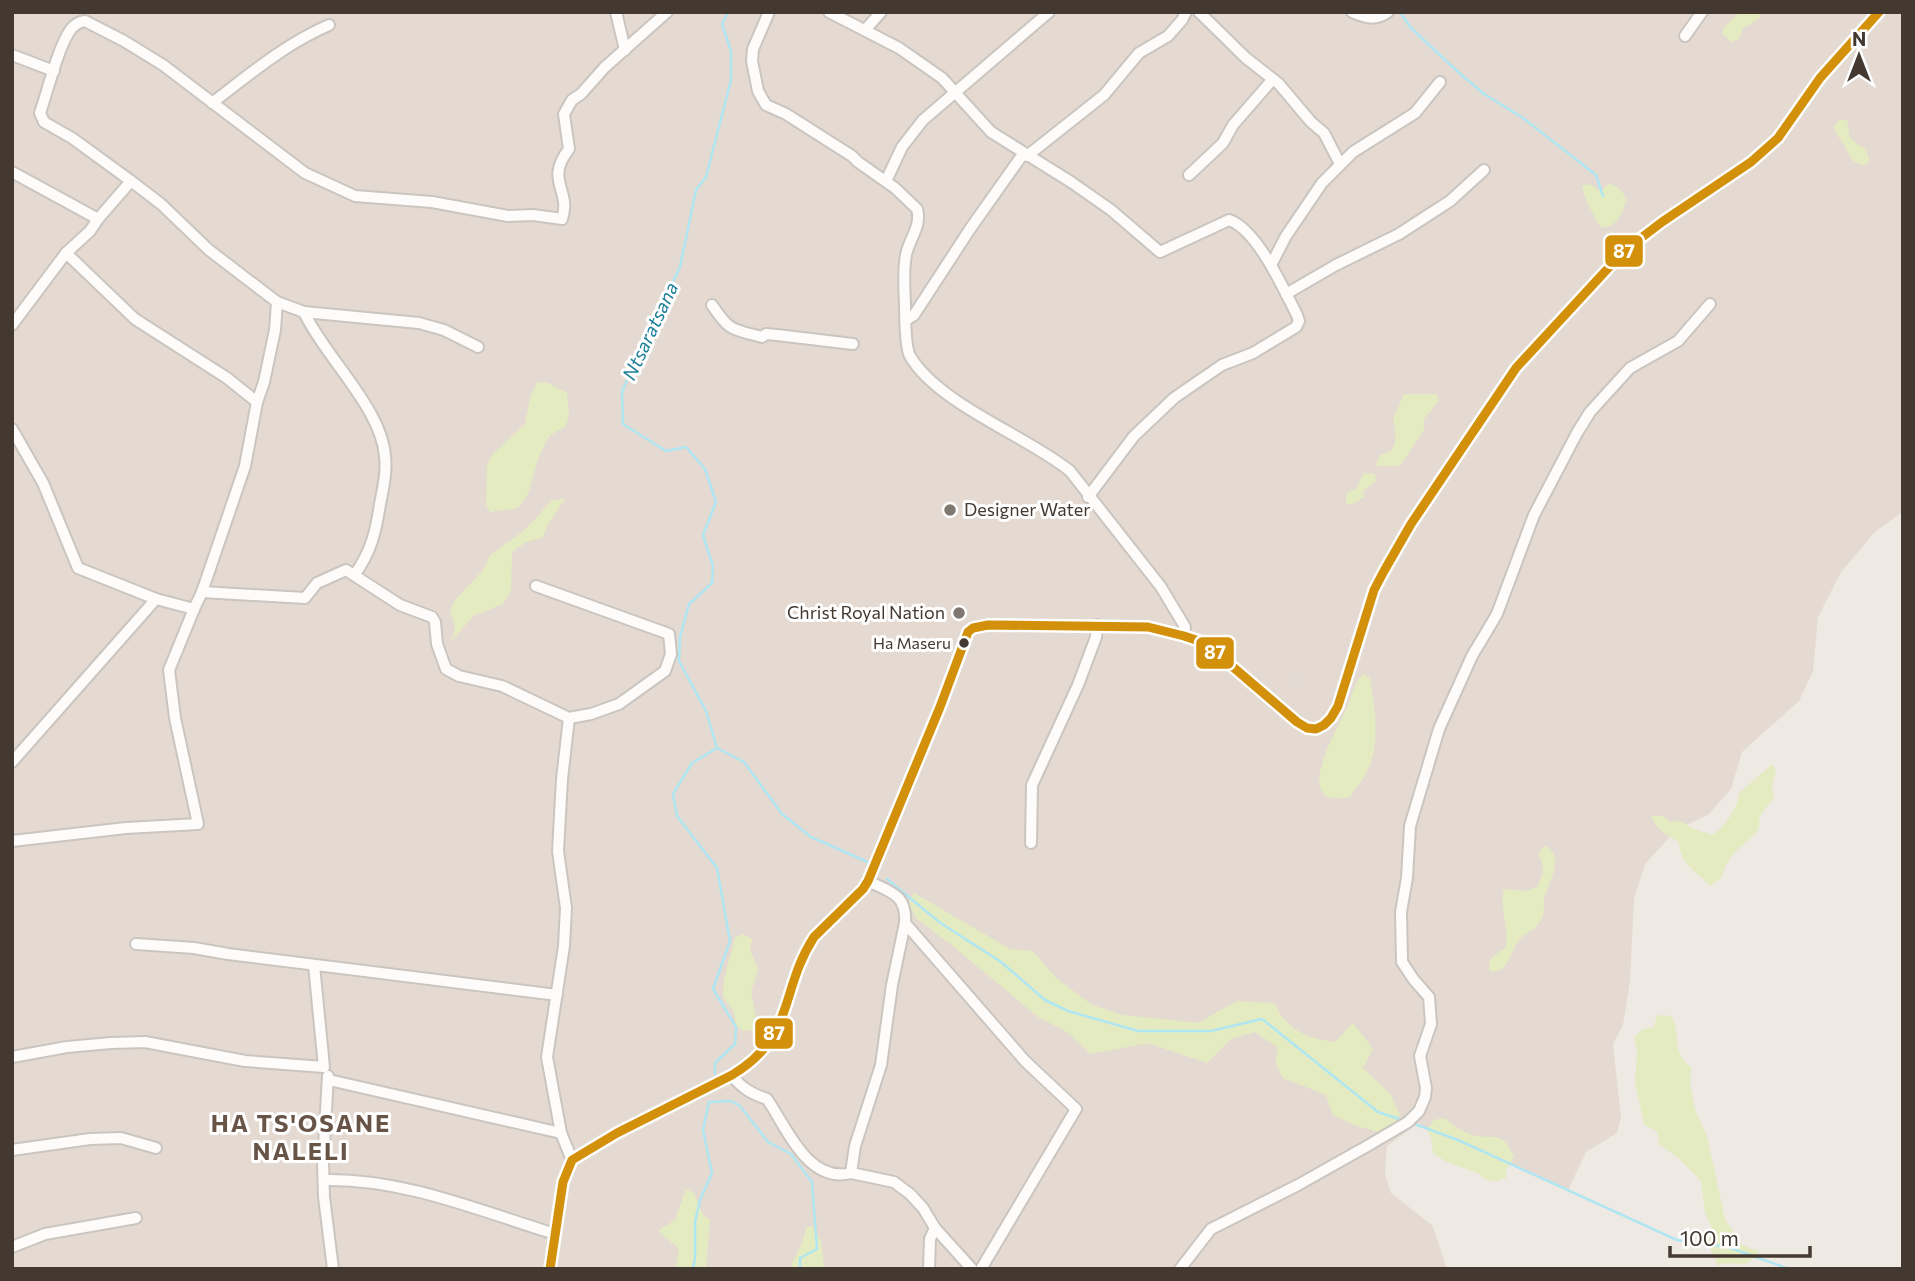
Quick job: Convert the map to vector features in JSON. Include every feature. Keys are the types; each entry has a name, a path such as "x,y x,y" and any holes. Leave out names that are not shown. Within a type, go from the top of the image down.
{"street":[{"path":"616,12 625,50"},
{"path":"478,347 444,330 419,323 304,312 277,302 209,250 131,181 72,138 44,122 40,113 70,30 74,25 85,21 124,41 163,65 305,173 355,196 446,203 508,216 533,215 562,219 565,210 556,172 569,149 564,114 572,100 667,12"},
{"path":"769,12 755,40 752,61 758,91 766,105 786,114 852,156 907,198 917,209 919,215 906,255 904,298 909,354 927,376 992,422 1053,457 1070,471 1161,587 1185,627 1184,636"},
{"path":"829,12 900,48 942,78 991,132 1111,210 1160,252 1229,220 1235,222 1249,236 1271,265 1297,314 1299,321 1296,327 1254,353 1222,365 1174,398 1134,436 1088,497"},
{"path":"865,30 881,12"},
{"path":"886,181 902,147 923,120 1049,12"},
{"path":"906,320 914,316 970,229 1025,155 1104,95 1139,53 1168,36 1186,12"},
{"path":"1199,12 1246,58 1273,79 1324,133 1340,164"},
{"path":"1352,12 1369,19 1381,17 1388,12"},
{"path":"1685,36 1702,12"},
{"path":"550,1269 563,1182 572,1160 617,1133 750,1064 769,1045 787,1004 796,973 814,937 868,881 968,632 973,628 988,625 1097,625 1147,627 1184,636 1199,641 1226,661 1297,722 1307,728 1316,729 1324,725 1338,705 1374,590 1384,571 1411,524 1517,368 1625,251 1662,222 1751,162 1778,138 1820,78 1879,12"},
{"path":"212,103 257,66 303,36 330,25"},
{"path":"12,55 54,71"},
{"path":"1189,175 1223,143 1233,125 1273,79"},
{"path":"1271,265 1322,183 1353,152 1415,113 1440,82"},
{"path":"1286,295 1409,227 1450,201 1484,170"},
{"path":"12,172 98,219"},
{"path":"12,325 66,253 80,242 131,181"},
{"path":"66,253 135,319 227,378 257,402"},
{"path":"12,841 126,828 198,824 175,718 169,670 202,592 246,466 257,402 275,330 277,302"},
{"path":"1180,1269 1211,1229 1369,1145 1408,1122 1419,1111 1426,1087 1420,1056 1431,1024 1430,997 1413,980 1402,962 1401,912 1407,878 1410,826 1439,729 1472,656 1497,614 1534,515 1590,412 1630,368 1678,341 1710,304"},
{"path":"712,305 730,328 741,333 853,344"},
{"path":"304,312 310,327 357,393 384,446 384,478 374,541 365,561 355,574"},
{"path":"12,429 43,483 78,568 156,600 194,609"},
{"path":"202,592 305,598 317,583 346,570 400,605 432,617 437,644 446,669 459,677 502,686 569,718 619,704 665,671 671,654 669,634 536,586"},
{"path":"12,762 156,600"},
{"path":"1031,844 1032,785 1078,685 1096,636 1097,625"},
{"path":"569,718 558,851 566,908 564,946 547,1057 561,1133 572,1160"},
{"path":"851,1173 855,1146 881,1065 906,911 899,896 868,881"},
{"path":"905,923 1025,1061 1076,1110 981,1269"},
{"path":"136,944 194,948 557,995"},
{"path":"314,965 324,1067 329,1080 324,1180 333,1269"},
{"path":"12,1057 78,1046 145,1042 245,1061 324,1067"},
{"path":"732,1074 738,1083 752,1094 766,1099 796,1146 820,1171 837,1176 851,1173 894,1182 923,1208 935,1228 972,1269"},
{"path":"329,1080 561,1133"},
{"path":"12,1150 90,1139 121,1138 156,1149"},
{"path":"324,1180 349,1179 407,1188 555,1234"},
{"path":"12,1247 45,1234 136,1218"},
{"path":"929,1269 930,1239 935,1228"}],"shaded area":[{"path":"12,12 1903,12 1903,512 1876,531 1841,572 1818,617 1813,671 1799,701 1742,752 1731,789 1708,815 1677,829 1645,864 1634,899 1630,981 1623,1025 1613,1044 1621,1117 1617,1133 1586,1152 1568,1190 1417,1124 1387,1146 1385,1174 1391,1193 1433,1226 1447,1269 12,1269"},
{"path":"1292,671 1307,677 1302,690 1287,683"}],"green space":[{"path":"1739,12 1762,12 1759,19 1742,29 1740,38 1732,42 1723,35 1723,29"},
{"path":"1840,120 1847,120 1850,138 1866,150 1869,158 1867,165 1853,160 1836,133 1834,126"},
{"path":"1610,183 1622,191 1626,200 1618,219 1601,228 1582,186 1590,184 1598,190"},
{"path":"538,382 548,383 567,393 569,416 566,426 547,440 539,456 528,494 518,508 490,512 486,504 487,464 492,455 525,424 531,394"},
{"path":"1404,394 1436,394 1439,400 1424,419 1424,430 1403,462 1399,466 1376,466 1379,456 1392,450 1394,446 1396,435 1393,420"},
{"path":"1364,473 1375,474 1376,481 1363,491 1364,497 1353,504 1346,504 1346,494 1356,489"},
{"path":"565,499 542,538 526,542 512,552 511,590 503,604 473,616 452,641 455,625 450,610 455,600 483,570 490,555 525,530 552,500"},
{"path":"1363,674 1370,678 1375,714 1371,763 1350,797 1331,798 1322,791 1319,779 1322,764 1356,684"},
{"path":"1772,764 1776,770 1772,787 1774,798 1759,819 1758,831 1735,852 1722,877 1710,886 1686,862 1679,842 1659,829 1651,816 1663,816 1671,822 1678,820 1712,835 1730,817 1738,794"},
{"path":"1546,846 1555,858 1555,865 1541,920 1520,939 1505,966 1489,971 1490,959 1506,947 1504,889 1526,891 1537,887 1543,872 1539,856 1541,849"},
{"path":"914,893 1010,949 1033,951 1055,977 1092,1005 1123,1015 1198,1023 1237,1001 1274,1003 1286,1021 1299,1032 1335,1042 1353,1023 1373,1049 1363,1068 1390,1094 1400,1115 1395,1123 1378,1132 1333,1115 1326,1095 1283,1078 1276,1064 1277,1047 1255,1032 1231,1039 1207,1063 1148,1043 1091,1054 1067,1032 1038,1017 917,919 908,904"},
{"path":"743,934 752,939 750,950 758,969 751,992 759,1029 743,1031 736,1025 734,1012 723,997 724,979 735,938"},
{"path":"1657,1015 1672,1016 1681,1056 1691,1067 1690,1083 1695,1110 1707,1136 1725,1219 1742,1245 1759,1251 1748,1263 1718,1266 1708,1244 1712,1228 1705,1213 1701,1181 1677,1157 1659,1144 1657,1131 1644,1125 1635,1082 1637,1051 1634,1037 1643,1029 1654,1027"},
{"path":"1444,1118 1469,1134 1497,1137 1505,1142 1514,1157 1506,1170 1506,1178 1486,1180 1479,1174 1445,1161 1433,1153 1427,1130 1434,1120"},
{"path":"686,1189 694,1193 703,1215 710,1220 706,1269 675,1269 679,1249 658,1231 675,1220"},
{"path":"812,1226 821,1241 824,1269 790,1269 806,1228"}],"waterway":[{"name":"Ntsaratsana","path":"715,1074 715,1063 735,1044 736,1027 713,989 730,941 717,868 677,816 673,794 692,763 717,748 706,711 679,661 680,637 689,604 712,583 713,566 703,535 716,502 705,469 686,447 666,451 623,424 622,392 680,267 696,190 706,177 731,80 731,51 722,24 728,12"},
{"path":"1400,12 1411,28 1484,94 1523,118 1596,175 1603,196"},
{"path":"717,748 744,762 782,814 811,837 870,863"},
{"path":"887,879 939,922 1001,962 1045,1000 1068,1011 1138,1031 1211,1031 1262,1019 1378,1112 1402,1120"},
{"path":"693,1269 695,1222 700,1200 712,1173 703,1130 709,1102 731,1101 740,1106 768,1142 791,1154 812,1182 817,1249 800,1258 800,1269"},
{"path":"1412,1123 1458,1140 1677,1240 1728,1247 1789,1269"}],"transit line":[{"name":"87","path":"550,1269 563,1182 572,1160 617,1133 732,1075 767,1045 777,1029 795,976 814,937 868,881 968,632 973,628 988,625 1148,627 1184,636 1199,641 1226,661 1297,722 1307,728 1316,729 1324,725 1338,706 1374,590 1384,571 1411,524 1516,368 1624,251 1751,162 1778,138 1820,78 1879,12"}],"place":[{"name":"Designer Water","path":"950,510"},
{"name":"Christ Royal Nation","path":"959,613"},
{"name":"Ha Maseru","path":"964,643"}],"district":[{"name":"HA TS'OSANE NALELI","path":"301,1138"}]}
